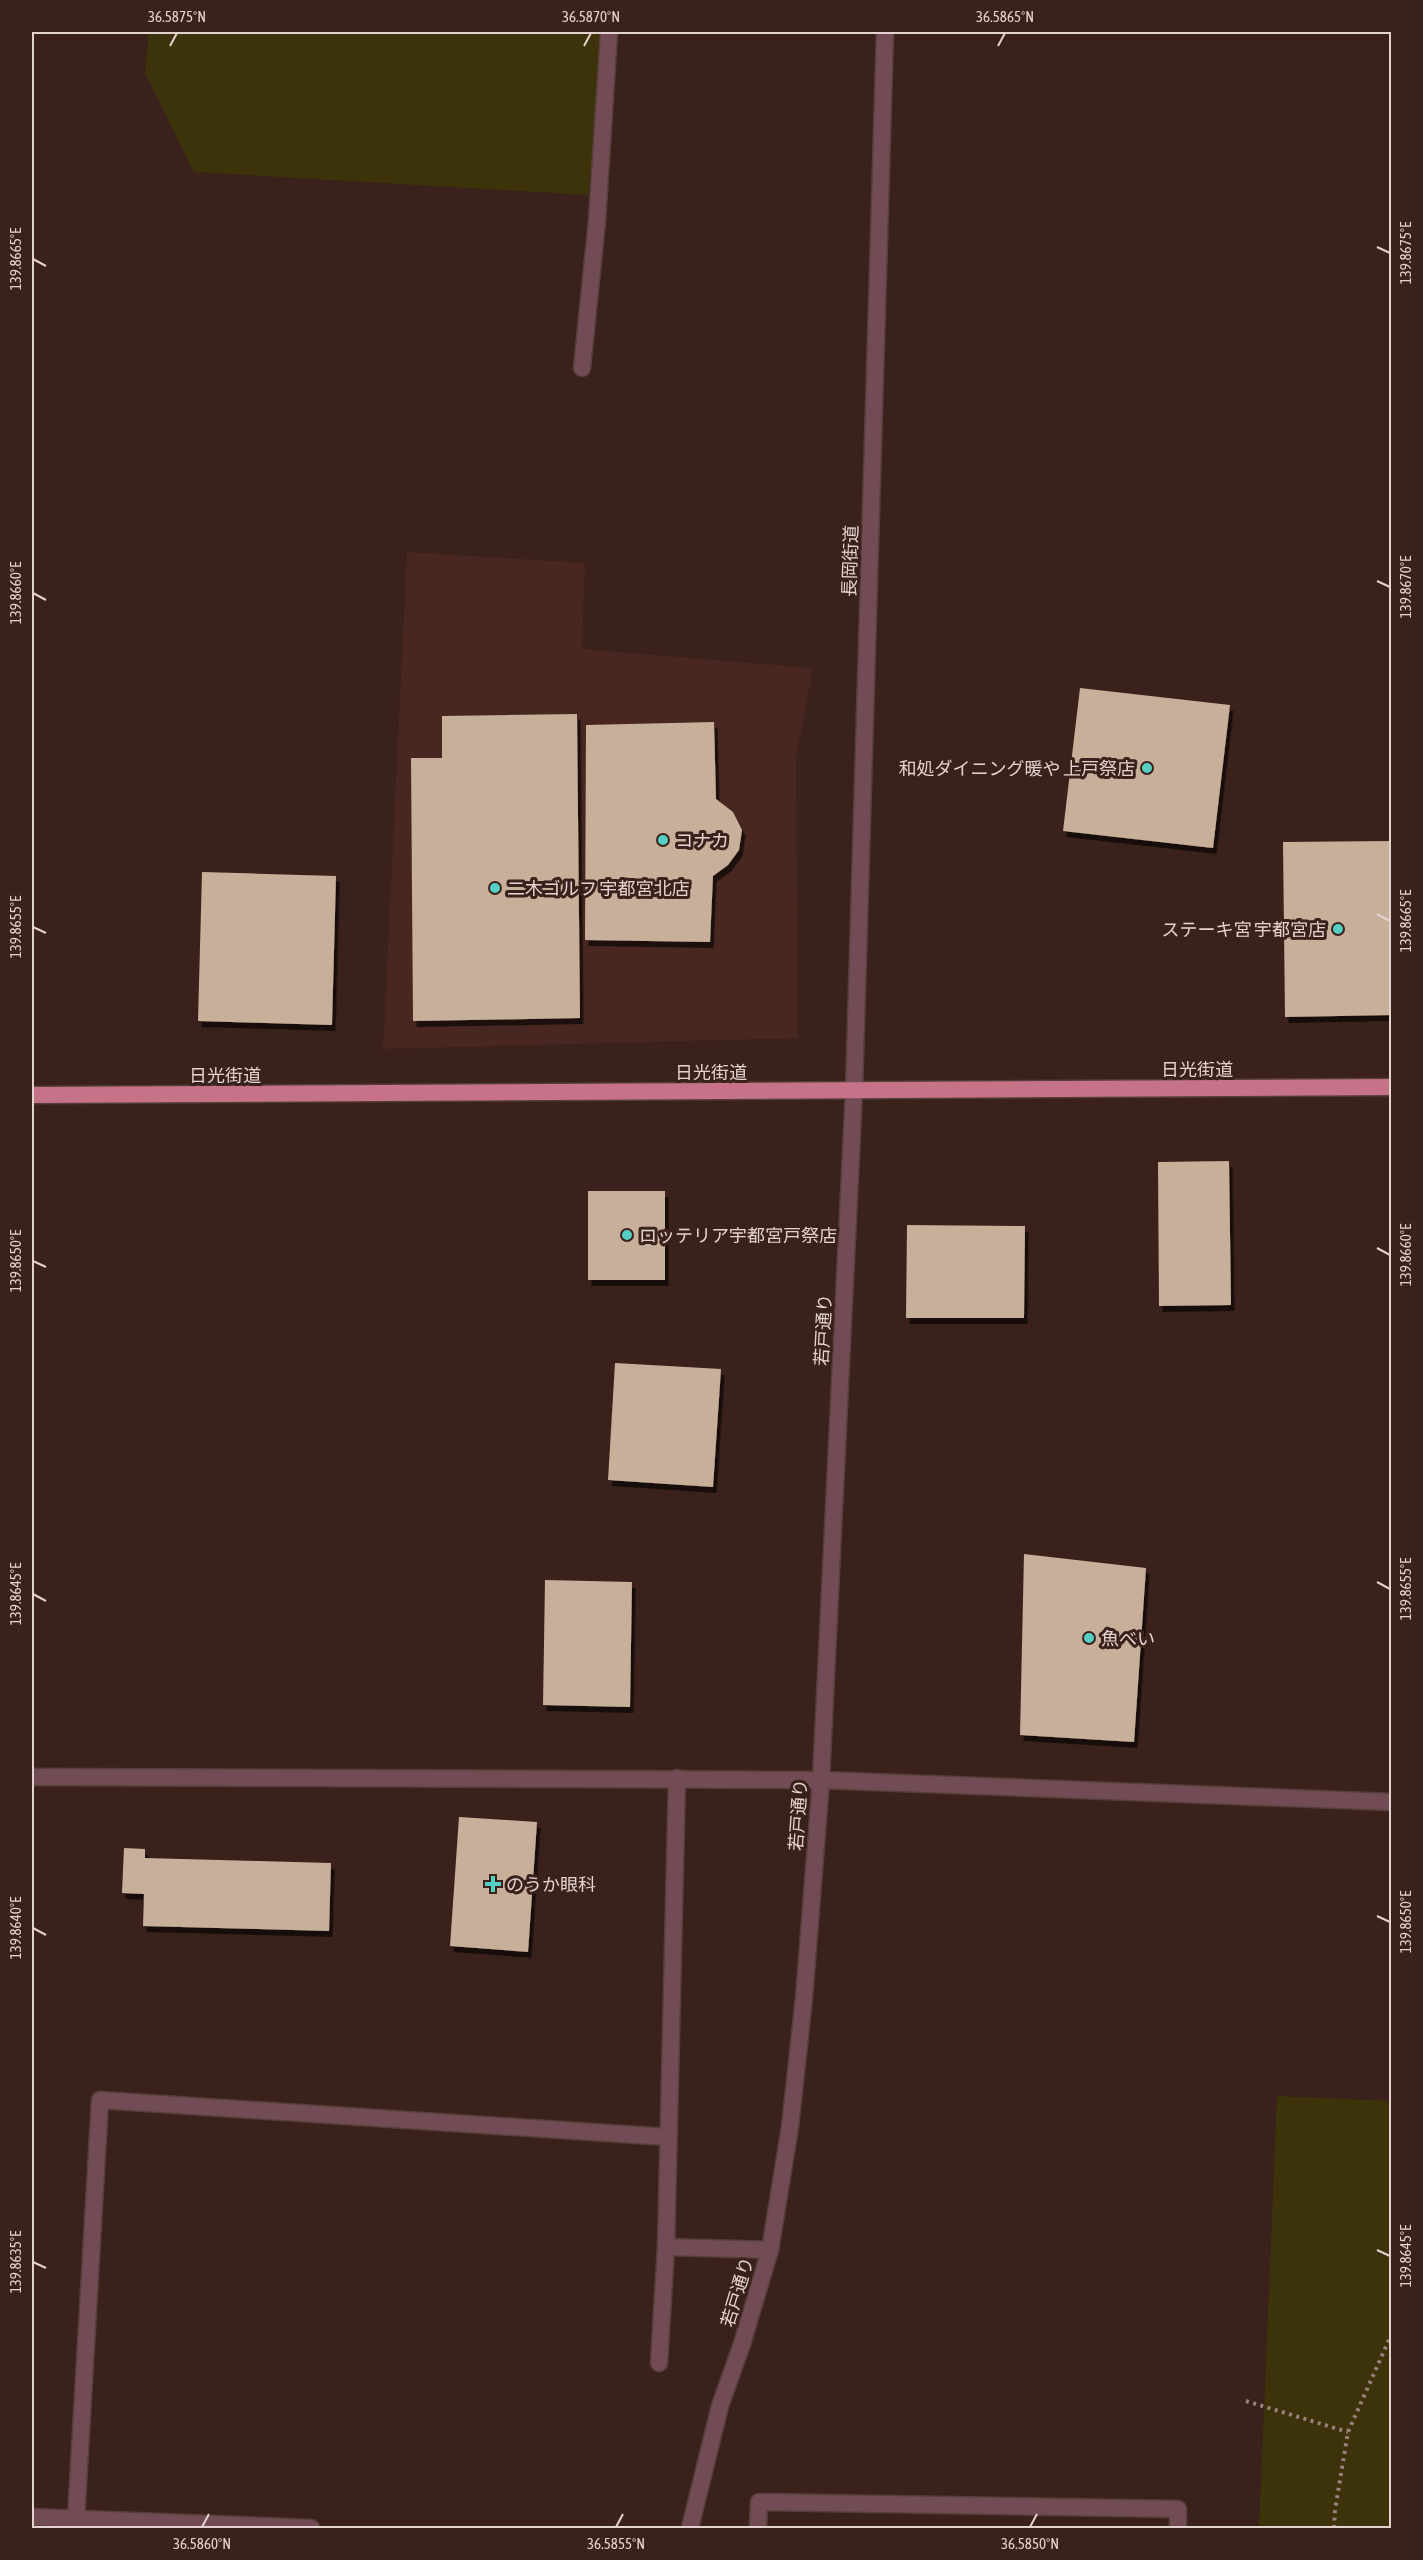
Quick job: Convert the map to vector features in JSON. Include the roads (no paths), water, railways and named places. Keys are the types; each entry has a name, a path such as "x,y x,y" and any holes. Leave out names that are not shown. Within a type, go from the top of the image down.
{"highway":[{"name":"日光街道","path":"32,1095 1392,1087"}],"street":[{"path":"582,368 597,220 609,32"},
{"name":"長岡街道","path":"854,1091 885,32"},
{"name":"若戸通り","path":"690,2529 720,2406 742,2344 770,2250 792,2116 821,1780 854,1091"},
{"path":"32,1777 821,1780 1392,1802"},
{"path":"659,2363 666,2247 677,1778"},
{"path":"76,2519 100,2100 668,2136"},
{"path":"666,2247 770,2250"},
{"path":"758,2529 759,2502 1179,2510 1178,2529"},
{"path":"32,2517 311,2529"}],"place":[{"name":"和処ダイニング暖や 上戸祭店","path":"1147,768"},
{"name":"コナカ","path":"663,840"},
{"name":"二木ゴルフ 宇都宮北店","path":"495,888"},
{"name":"ステーキ宮 宇都宮店","path":"1338,929"},
{"name":"ロッテリア宇都宮戸祭店","path":"627,1235"},
{"name":"魚べい","path":"1089,1638"},
{"name":"のうか眼科","path":"493,1884"}]}
